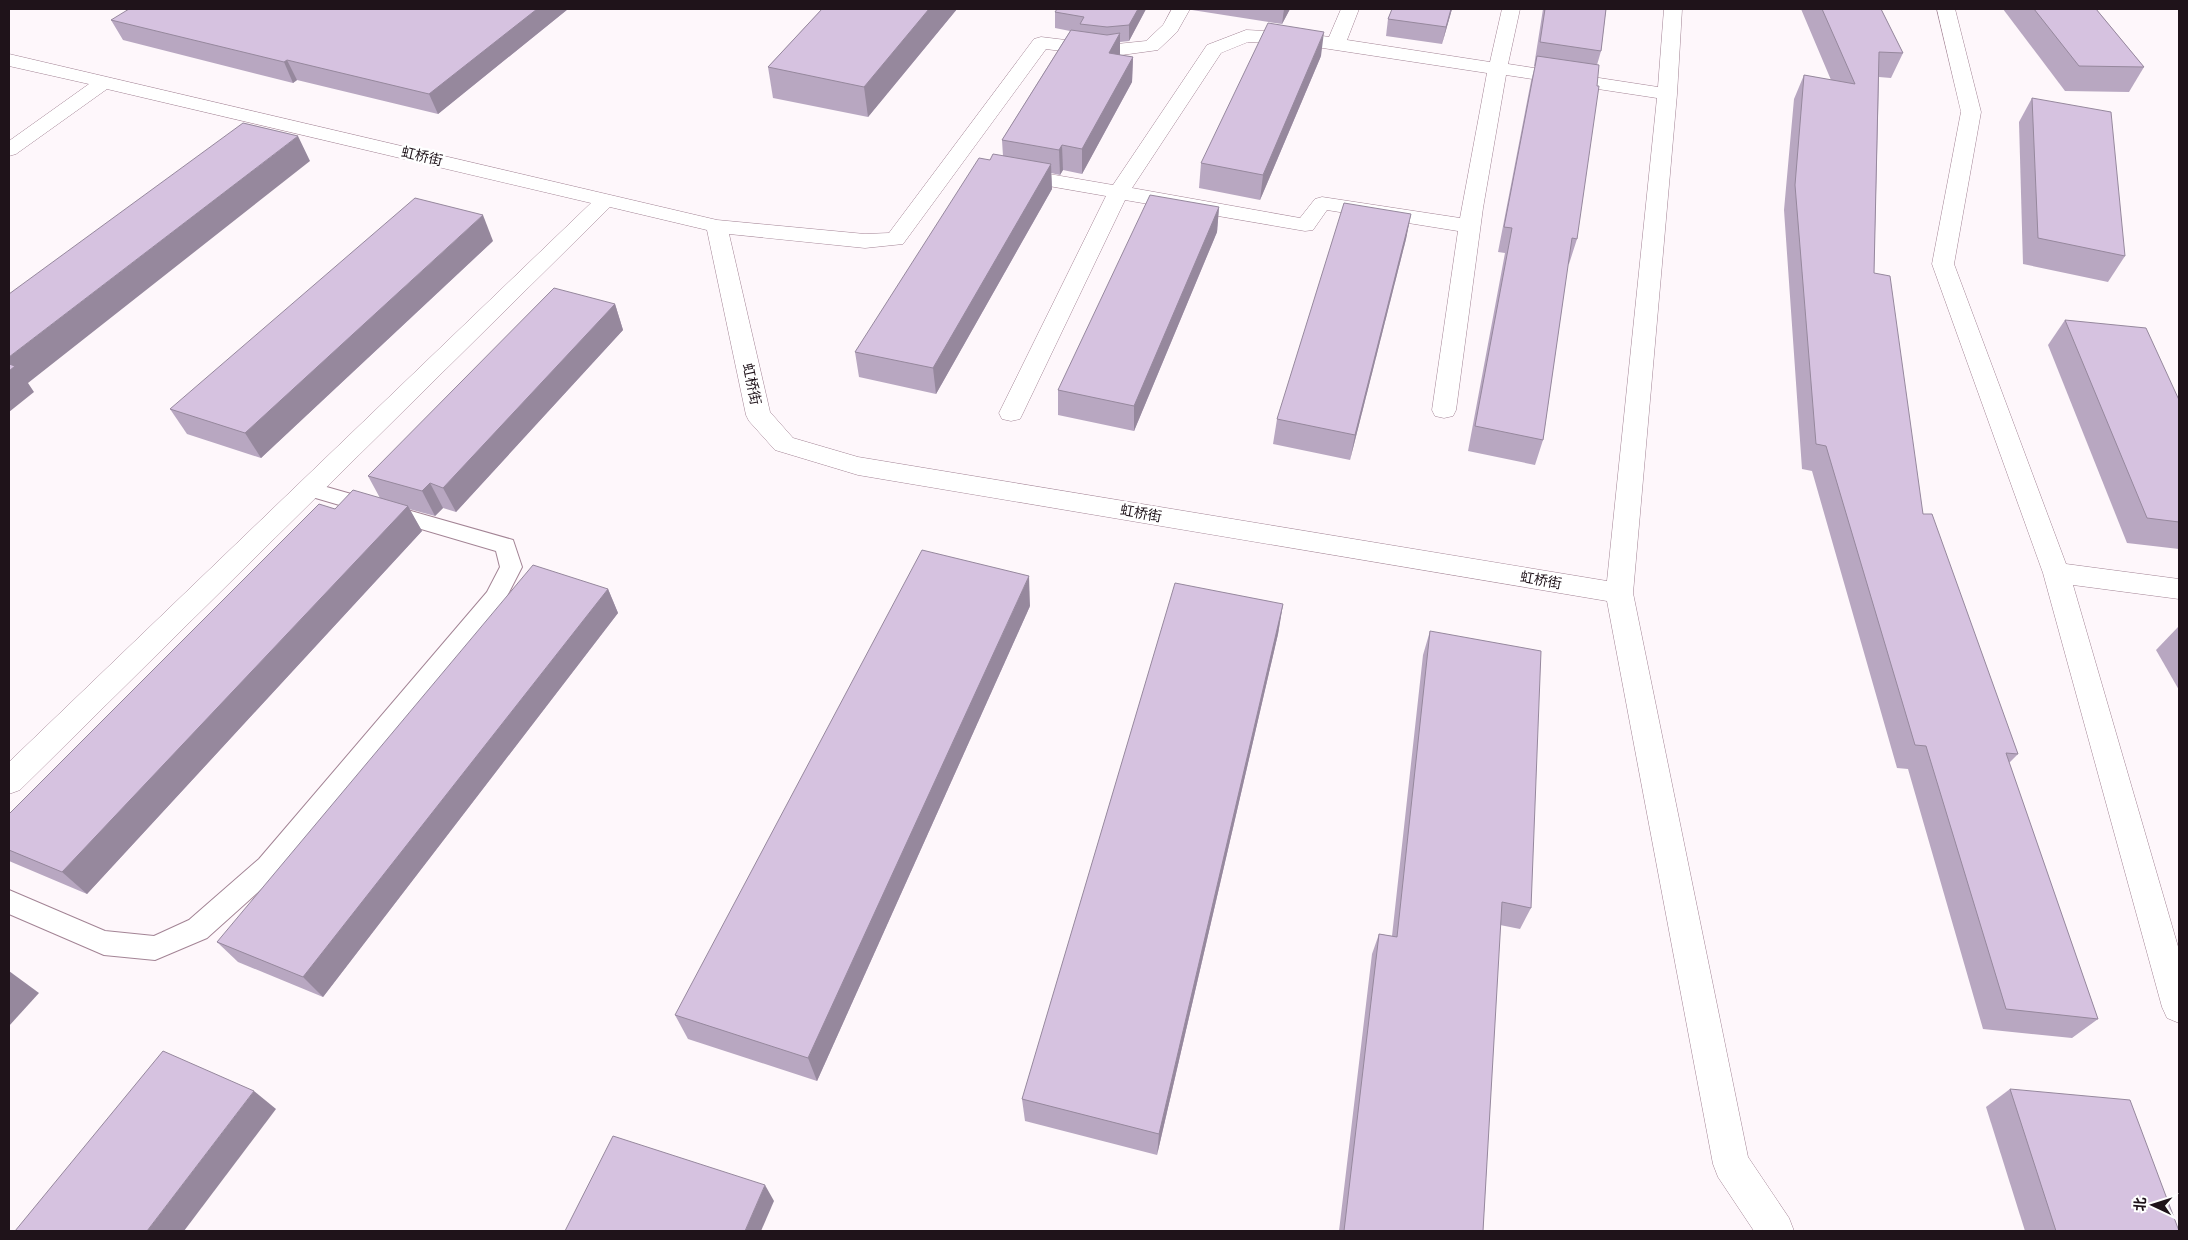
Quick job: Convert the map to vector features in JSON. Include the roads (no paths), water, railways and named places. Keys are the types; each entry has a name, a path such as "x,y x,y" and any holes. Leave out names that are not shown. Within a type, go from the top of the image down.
{"street":[{"path":"717,226 865,241 895,239 1041,43 1107,51 1151,46 1171,28 1181,9"},
{"path":"1336,44 1350,9"},
{"path":"1444,410 1469,226 1496,68 1511,9"},
{"path":"1673,9 1667,94 1619,593 1731,1164 1776,1231"},
{"path":"1946,9 1971,112 1943,264 2056,573 2179,1007"},
{"path":"1011,413 1119,193 1214,49 1246,36 1303,39 1667,94"},
{"name":"虹桥街","path":"9,60 717,226 758,414 784,444 858,466 1619,593"},
{"path":"9,150 103,83"},
{"path":"998,172 1305,226 1322,203 1469,226"},
{"path":"9,781 607,199"},
{"path":"2056,573 2179,590"}],"lane":[{"path":"9,902 104,943 156,948 198,930 268,867 495,598 511,567 505,546 309,489"}]}
